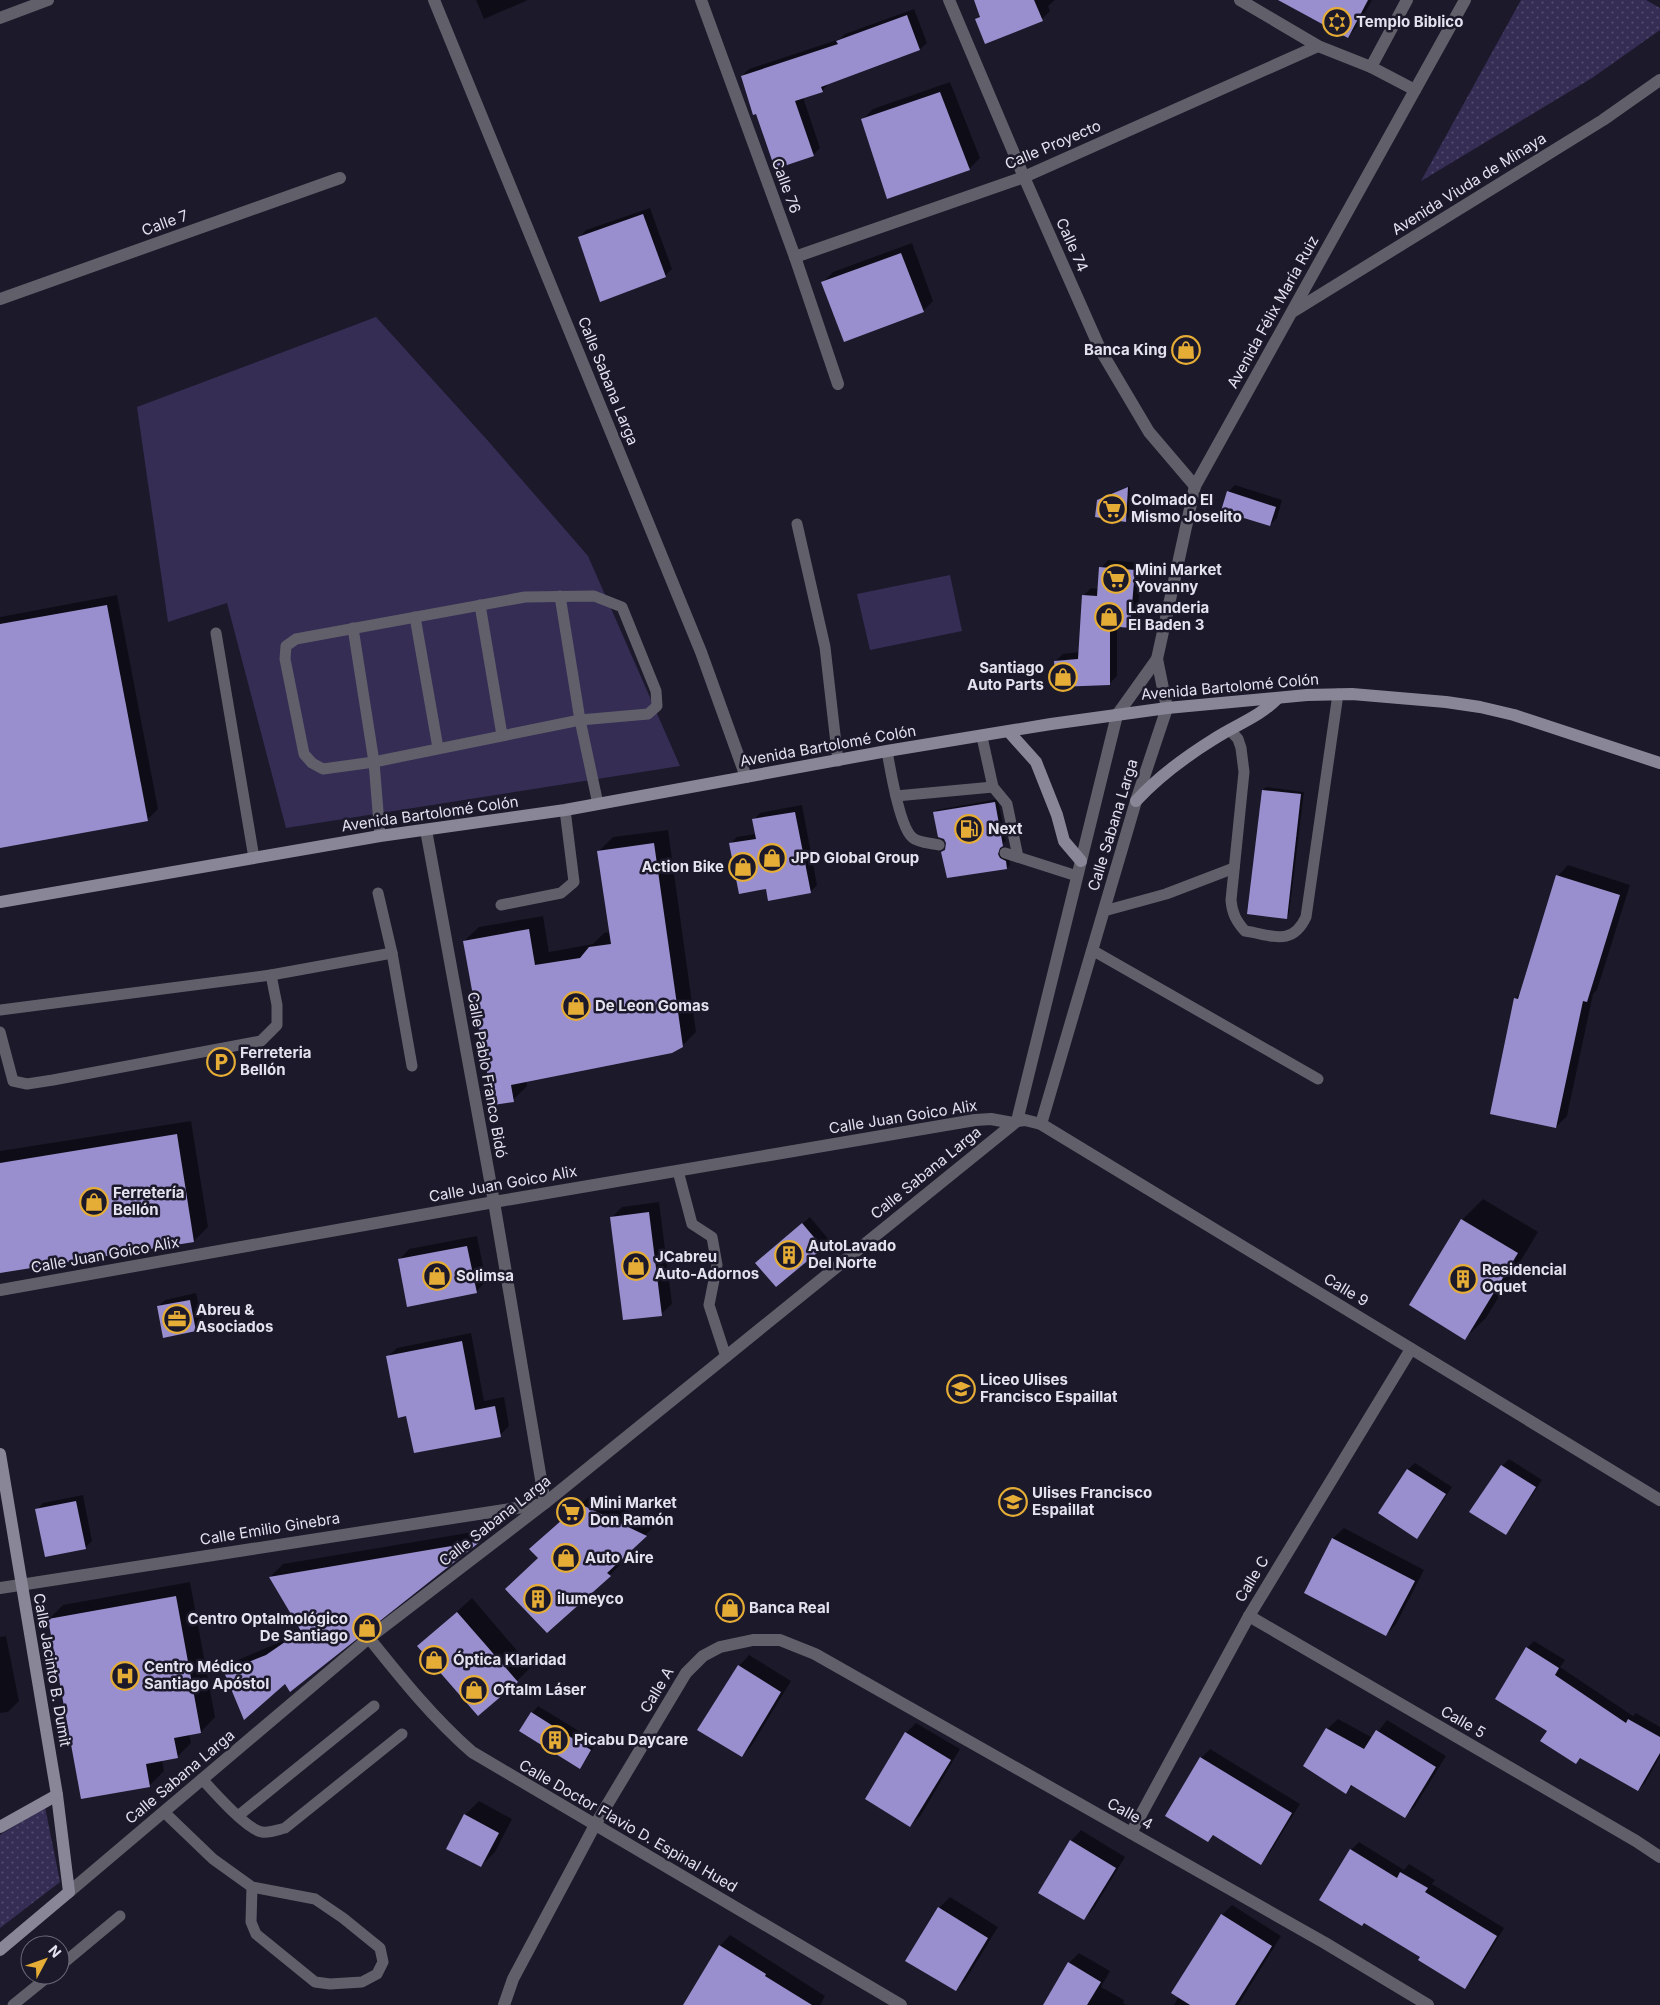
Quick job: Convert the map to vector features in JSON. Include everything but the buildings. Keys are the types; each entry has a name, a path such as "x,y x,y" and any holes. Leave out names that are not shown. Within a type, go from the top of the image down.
{"main road":[{"name":"Avenida Bartolomé Colón","path":"0,902 380,836 565,810 887,751 1167,708 1278,698 1338,694 1446,702 1480,707 1514,715 1660,763"},
{"path":"1136,801 1169,769 1215,738 1261,713 1278,698"},
{"path":"1009,732 1036,762 1057,815 1064,841 1081,861"},
{"name":"Calle Jacinto B. Dumit","path":"0,1454 57,1795 69,1892"},
{"path":"0,1827 57,1795"},
{"name":"Calle Sabana Larga","path":"0,1950 69,1892"}],"street":[{"path":"0,18 48,0"},
{"name":"Calle Sabana Larga","path":"434,0 701,652 746,777"},
{"name":"Calle 76","path":"701,0 838,384"},
{"name":"Calle 74","path":"949,0 1024,177 1101,351 1150,432 1196,486"},
{"path":"1240,0 1318,46 1371,67 1415,90"},
{"path":"1371,67 1408,0"},
{"name":"Avenida Félix María Ruiz","path":"1117,715 1157,659 1196,486 1465,0"},
{"name":"Calle Proyecto","path":"794,257 1024,177 1318,46"},
{"name":"Avenida Viuda de Minaya","path":"1292,312 1604,120 1660,80"},
{"name":"Calle 7","path":"0,298 340,178"},
{"name":"Avenida Félix María Ruiz","path":"1157,659 1167,708"},
{"name":"Calle Sabana Larga","path":"1041,1124 1136,801 1167,708"},
{"name":"Calle Sabana Larga","path":"69,1892 369,1638 546,1503 1015,1122 1117,715"},
{"name":"Calle Pablo Franco Bidó","path":"426,830 494,1202 546,1503"},
{"name":"Calle Juan Goico Alix","path":"0,1290 494,1202 975,1120 991,1119 1015,1122"},
{"name":"Calle 9","path":"1015,1122 1025,1120 1041,1124 1660,1500"},
{"name":"Calle C","path":"1132,1833 1249,1616 1412,1349"},
{"name":"Calle Emilio Ginebra","path":"0,1588 546,1503"},
{"name":"Calle 5","path":"1249,1616 1636,1841 1660,1857"},
{"name":"Calle Doctor Flavio D. Espinal Hued","path":"369,1638 407,1686 450,1734 472,1752 901,2005"},
{"name":"Calle A","path":"504,2005 513,1979 595,1825 686,1673 703,1656 720,1647 766,1639 788,1642 815,1654"},
{"name":"Calle 4","path":"815,1654 1325,1942 1428,2005"}],"lane":[{"path":"797,524 825,647 838,761"},
{"path":"560,596 580,720 598,804"},
{"path":"560,596 594,596 622,608 656,691 657,706 648,714 580,720 374,762 323,769 312,763 304,754 285,659 286,646 296,638 525,597 560,596"},
{"path":"480,605 502,735"},
{"path":"414,617 438,748"},
{"path":"354,628 374,762 380,836"},
{"path":"216,633 254,858"},
{"path":"1230,730 1238,739 1241,748 1244,772 1231,900 1232,911 1236,921 1245,931 1289,937 1296,933 1306,917 1338,694"},
{"path":"982,737 993,787 1007,804 1018,857"},
{"path":"887,751 896,796 907,832 913,838 939,845"},
{"path":"896,796 993,787"},
{"path":"501,905 561,893 574,882 565,810"},
{"path":"1005,854 1077,876"},
{"path":"1104,911 1166,894 1234,868"},
{"path":"378,893 392,953 412,1066"},
{"path":"1092,950 1318,1080"},
{"path":"0,1010 271,974 392,953"},
{"path":"0,1032 13,1081 27,1084 261,1041 277,1024 278,1005 271,974"},
{"path":"678,1171 692,1224 712,1237 717,1265 709,1304 726,1357"},
{"path":"238,1816 374,1706"},
{"path":"202,1779 238,1816 259,1832 271,1832 285,1828 402,1734"},
{"path":"164,1812 213,1859 252,1887 315,1899 343,1918 380,1948 383,1962 377,1974 362,1982 330,1984 315,1982 256,1934 251,1922 252,1887"},
{"path":"70,1958 120,1916"},
{"path":"13,2005 38,1985"}],"shaded area":[{"path":"1521,0 1646,0 1660,8 1660,30 1592,78 1421,181"},
{"path":"376,317 489,442 588,556 680,766 286,828 227,603 168,622 137,407"},
{"path":"950,575 962,631 870,650 857,594"},
{"path":"45,1807 60,1882 0,1928 0,1835"}],"place":[{"name":"Templo Biblico","path":"1337,22"},
{"name":"Banca King","path":"1186,350"},
{"name":"Colmado El Mismo Joselito","path":"1112,509"},
{"name":"Mini Market Yovanny","path":"1116,579"},
{"name":"Lavanderia El Baden 3","path":"1109,617"},
{"name":"Santiago Auto Parts","path":"1063,677"},
{"name":"Next","path":"969,829"},
{"name":"JPD Global Group","path":"772,858"},
{"name":"Action Bike","path":"743,867"},
{"name":"De Leon Gomas","path":"576,1006"},
{"name":"Ferreteria Bellón","path":"221,1062"},
{"name":"Ferretería Bellón","path":"94,1202"},
{"name":"AutoLavado Del Norte","path":"789,1255"},
{"name":"JCabreu Auto-Adornos","path":"636,1266"},
{"name":"Solimsa","path":"437,1276"},
{"name":"Residencial Oquet","path":"1463,1279"},
{"name":"Abreu & Asociados","path":"177,1319"},
{"name":"Liceo Ulises Francisco Espaillat","path":"961,1389"},
{"name":"Ulises Francisco Espaillat","path":"1013,1502"},
{"name":"Mini Market Don Ramón","path":"571,1512"},
{"name":"Auto Aire","path":"566,1558"},
{"name":"ilumeyco","path":"538,1599"},
{"name":"Banca Real","path":"730,1608"},
{"name":"Centro Optalmológico De Santiago","path":"367,1628"},
{"name":"Óptica Klaridad","path":"434,1660"},
{"name":"Centro Médico Santiago Apóstol","path":"125,1676"},
{"name":"Oftalm Láser","path":"474,1690"},
{"name":"Picabu Daycare","path":"555,1740"}]}
